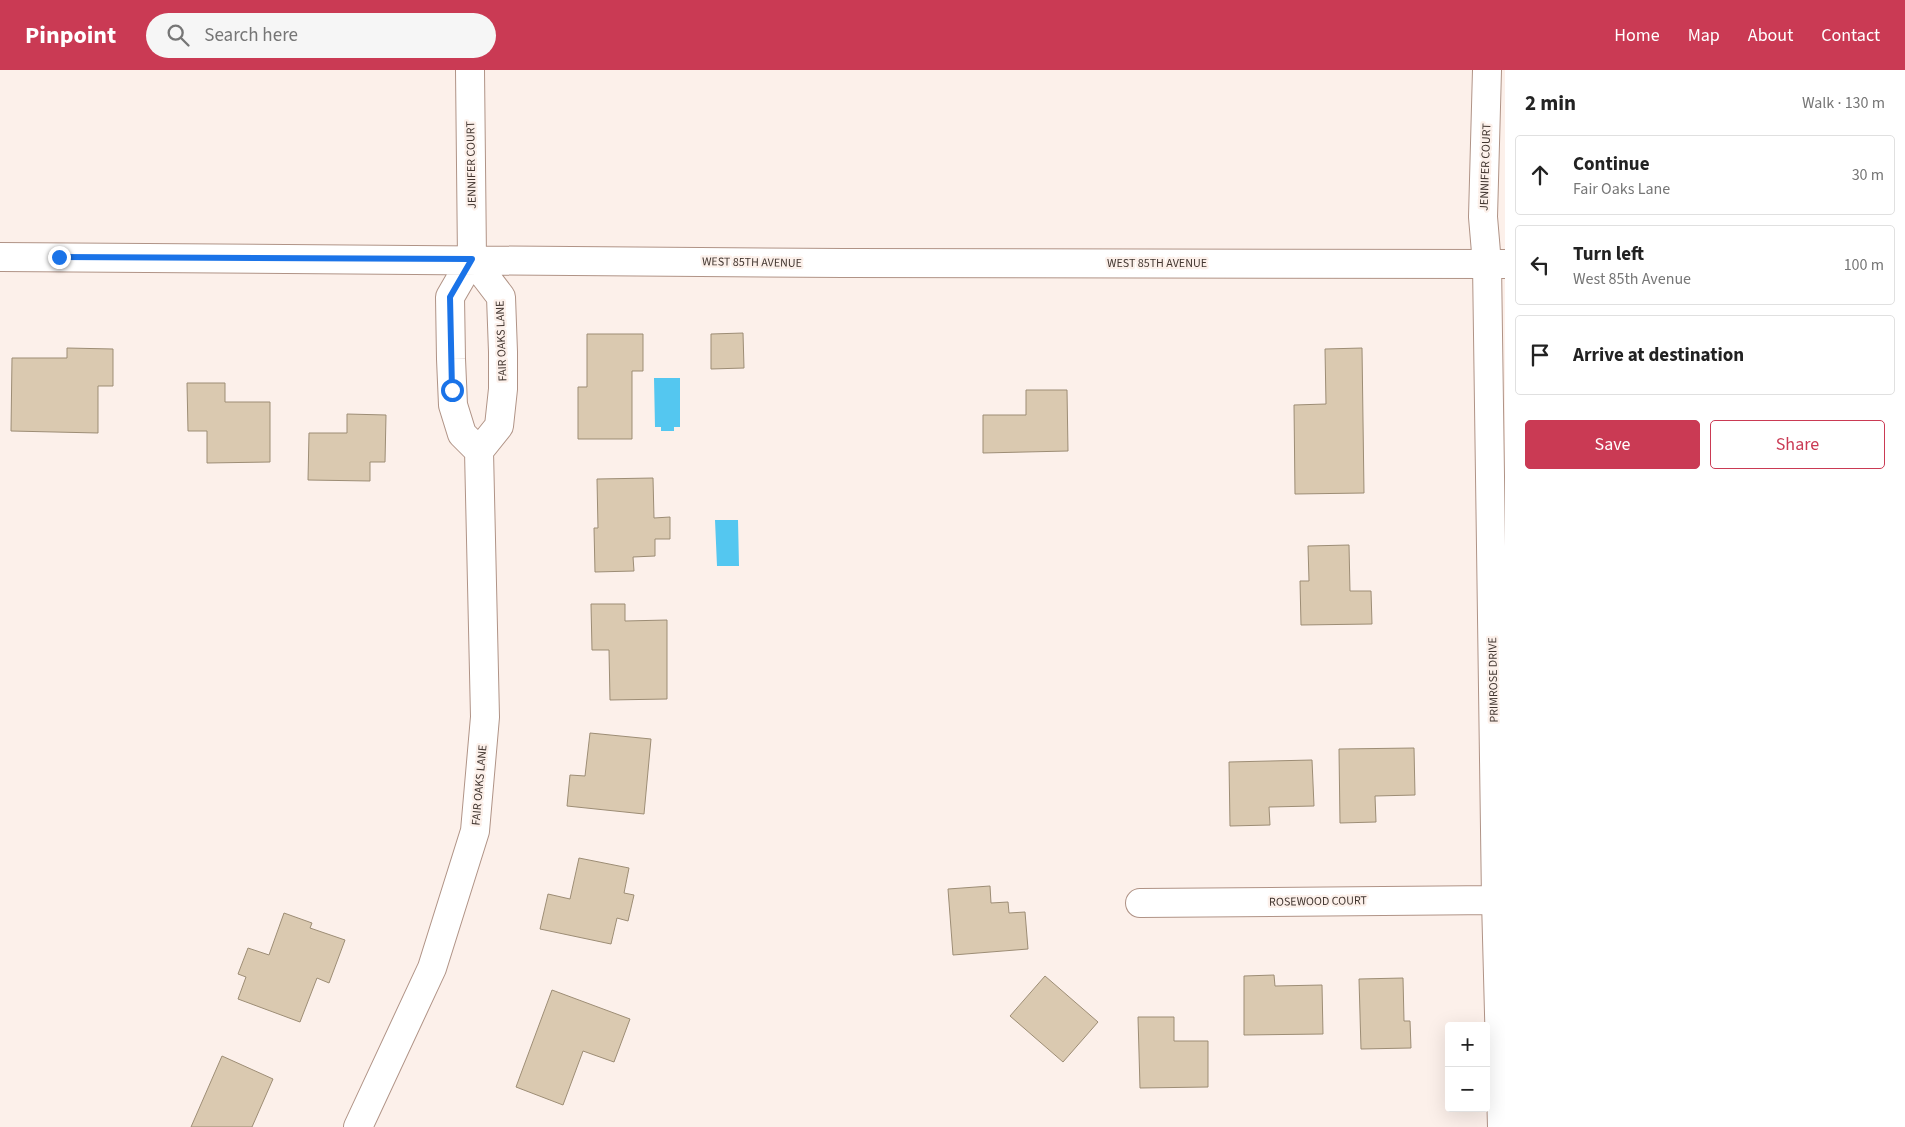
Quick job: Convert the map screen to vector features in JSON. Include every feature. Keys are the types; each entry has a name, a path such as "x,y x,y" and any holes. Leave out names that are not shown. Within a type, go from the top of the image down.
{"street":[{"name":"JENNIFER COURT","path":"470,70 472,259"},
{"name":"JENNIFER COURT","path":"1487,70 1484,217 1496,264"},
{"name":"WEST 85TH AVENUE","path":"0,257 844,263 1496,264"},
{"name":"FAIR OAKS LANE","path":"358,1127 432,968 475,831 485,717 479,450 499,426 503,389 503,334 501,297 472,259"},
{"path":"472,259 450,297 451,359 453,404 462,434 479,450"},
{"name":"PRIMROSE DRIVE","path":"1496,264 1496,900 1502,1127"},
{"name":"ROSEWOOD COURT","path":"1140,903 1496,900"}],"water":[{"path":"654,378 680,378 680,427 674,427 674,431 661,431 661,427 655,427"},
{"path":"715,520 738,520 739,566 717,566"}],"building":[{"path":"743,333 744,368 711,369 711,334"},
{"path":"587,334 643,334 643,371 632,371 632,439 578,439 578,387 587,387"},
{"path":"67,348 113,349 113,386 98,386 98,433 11,431 12,358 67,358"},
{"path":"1362,348 1364,493 1295,494 1294,405 1326,404 1325,349"},
{"path":"187,383 225,383 225,402 270,402 270,462 207,463 207,431 188,431"},
{"path":"1026,390 1067,390 1068,451 983,453 983,415 1026,415"},
{"path":"347,414 386,415 385,462 370,462 370,481 308,480 309,433 347,433"},
{"path":"653,478 654,518 670,517 670,539 655,539 655,556 633,557 634,571 595,572 594,528 598,528 597,479"},
{"path":"1349,545 1350,591 1371,591 1372,624 1301,625 1300,581 1309,581 1308,546"},
{"path":"591,604 625,604 625,621 667,620 667,699 610,700 609,650 592,650"},
{"path":"590,733 651,739 644,814 567,806 570,775 585,776"},
{"path":"1414,748 1415,795 1375,796 1376,822 1340,823 1339,749"},
{"path":"1312,760 1314,806 1269,807 1270,825 1230,826 1229,762"},
{"path":"579,858 629,868 624,893 634,895 628,921 617,918 611,944 540,929 548,894 570,899"},
{"path":"990,886 991,903 1008,902 1009,913 1025,912 1028,949 953,955 948,889"},
{"path":"284,913 312,923 310,928 345,940 329,983 317,978 300,1022 238,999 246,977 238,974 248,948 269,955"},
{"path":"1274,975 1275,986 1322,985 1323,1034 1244,1035 1244,976"},
{"path":"1045,976 1098,1022 1063,1062 1010,1016"},
{"path":"1403,978 1404,1021 1410,1021 1411,1048 1361,1049 1359,979"},
{"path":"552,990 630,1019 614,1062 583,1051 563,1105 516,1087"},
{"path":"1138,1017 1174,1017 1174,1041 1208,1041 1208,1087 1140,1088"},
{"path":"222,1056 273,1079 252,1127 191,1127"}],"route":[{"path":"59,257 472,259 450,297 452,390"}]}
